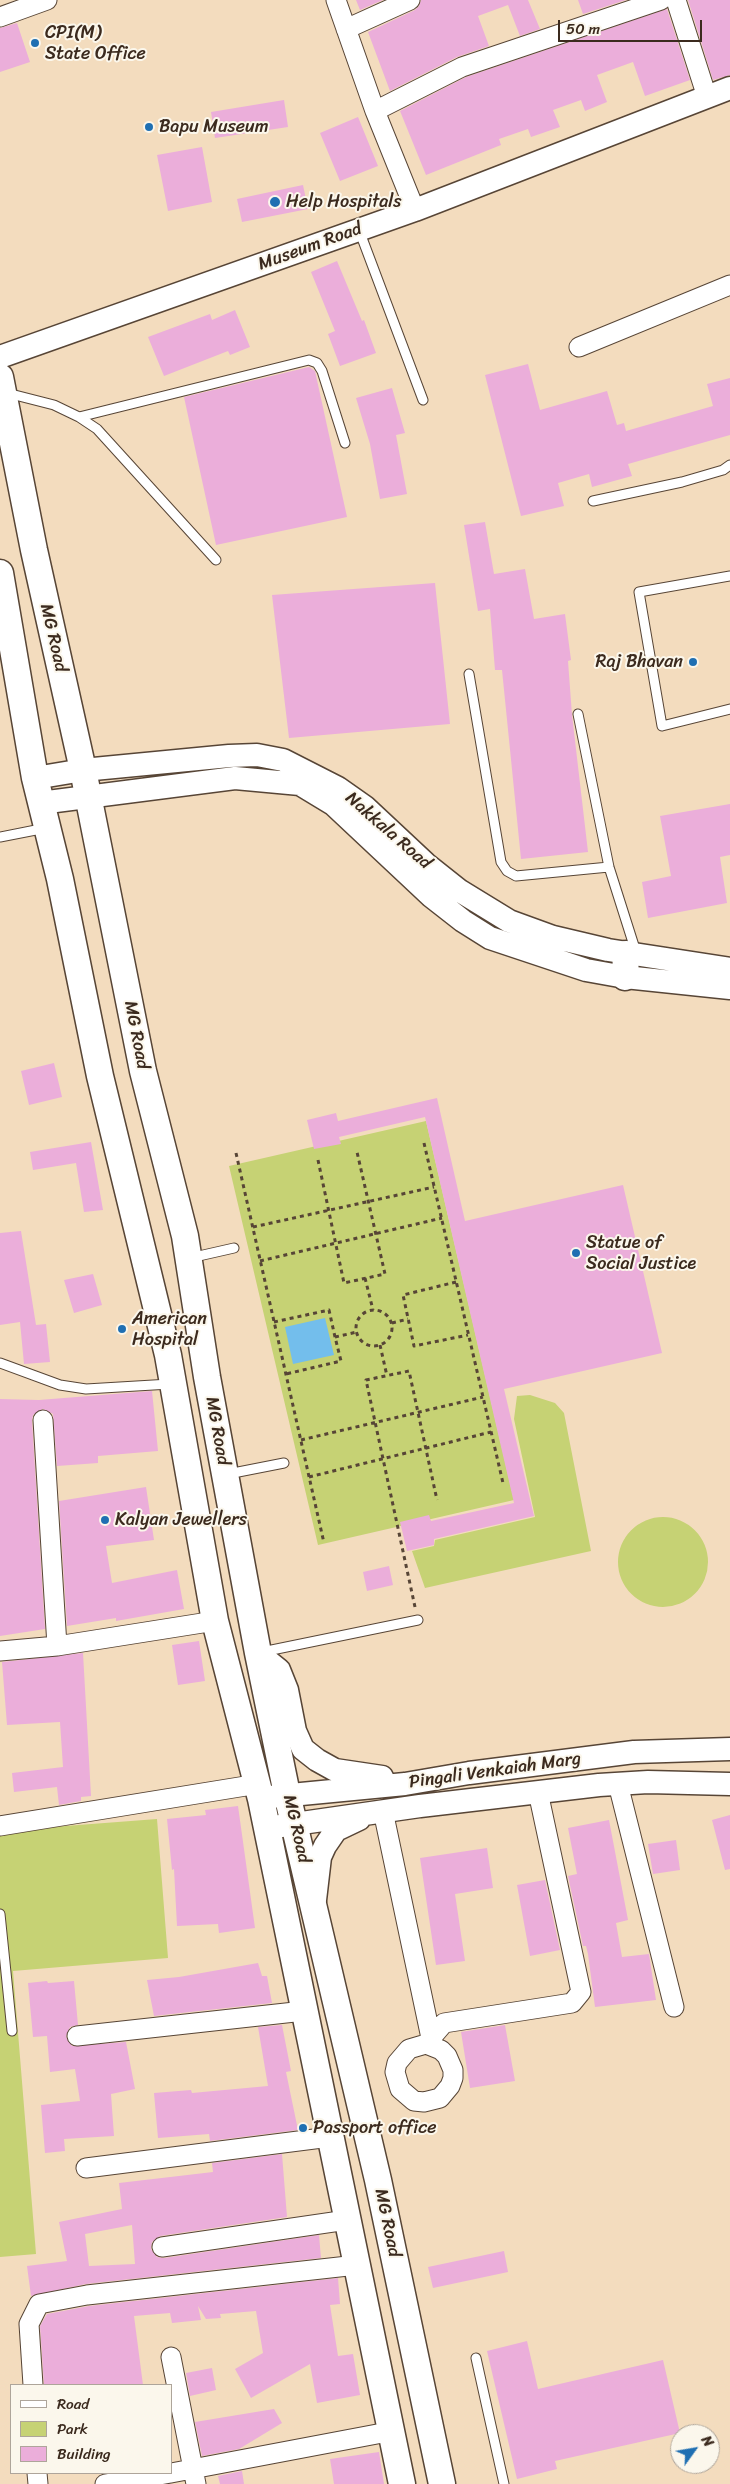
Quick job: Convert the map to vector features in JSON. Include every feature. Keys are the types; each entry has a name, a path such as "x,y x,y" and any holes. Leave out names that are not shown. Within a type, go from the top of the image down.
{"main road":[{"name":"MG Road","path":"1,385 34,550 83,770 143,1071 185,1236 225,1475 258,1653 287,1794 378,2180 442,2484"},
{"name":"MG Road","path":"0,573 38,790 60,879 100,1076 138,1225 173,1384 215,1621 260,1791 402,2484"}],"street":[{"path":"0,17 47,0"},
{"path":"336,0 375,111 415,210"},
{"path":"346,29 410,0"},
{"path":"375,111 462,67 661,0"},
{"path":"676,0 707,97"},
{"name":"Museum Road","path":"0,357 415,210 730,88"},
{"path":"579,347 730,285"},
{"name":"Nakkala Road","path":"38,790 83,770 238,755 256,755 283,760 338,788 365,807 446,880 509,921 630,962 730,988"},
{"name":"Nakkala Road","path":"38,790 88,795 236,778 300,784 333,804 431,896 478,931 516,948 586,970 630,962 730,969"},
{"path":"43,1420 57,1646"},
{"path":"0,1651 57,1646 215,1621"},
{"path":"258,1653 279,1670 291,1707 295,1731 303,1749 317,1760 336,1770 377,1775 405,1784"},
{"name":"Pingali Venkaiah Marg","path":"260,1791 287,1794 405,1784 468,1773 634,1752 730,1748"},
{"name":"Pingali Venkaiah Marg","path":"267,1828 378,1812 618,1784 697,1782 730,1784"},
{"path":"618,1784 674,2007"},
{"path":"0,1826 260,1791"},
{"path":"314,1908 320,1857 325,1846 336,1830 378,1812 429,2041 444,2024 572,2003 581,1992 538,1792"},
{"path":"78,2036 304,2011"},
{"path":"86,2168 330,2137"},
{"path":"162,2247 347,2220"},
{"path":"33,2384 29,2324 39,2304 87,2295 357,2265"},
{"path":"170,2357 195,2476"},
{"path":"172,2473 195,2476 392,2431"},
{"path":"105,2484 165,2474"}],"lane":[{"path":"359,230 423,400"},
{"path":"79,417 309,360 317,363 322,371 345,443"},
{"path":"1,385 54,405 79,417 97,430 216,560"},
{"path":"592,501 682,482 722,470 730,465"},
{"path":"730,576 639,592 662,726 730,709"},
{"path":"469,674 501,862 507,871 516,876 609,867"},
{"path":"578,714 630,962"},
{"path":"0,837 47,828"},
{"path":"188,1258 234,1248"},
{"path":"0,1363 60,1386 86,1389 173,1384"},
{"path":"225,1475 284,1463"},
{"path":"258,1653 418,1620"},
{"path":"0,1914 12,2031"},
{"path":"476,2358 504,2484"}],"path":[{"path":"424,1142 503,1483"},
{"path":"318,1160 344,1283 385,1274 357,1152"},
{"path":"236,1153 324,1543"},
{"path":"253,1227 434,1187"},
{"path":"260,1261 442,1218"},
{"path":"365,1278 373,1310"},
{"path":"456,1282 403,1295 414,1346 468,1335"},
{"path":"274,1322 329,1310 340,1361 286,1374"},
{"path":"373,1310 385,1313 392,1323 391,1335 380,1345 366,1344 357,1332 359,1318 362,1314 373,1310"},
{"path":"392,1323 408,1319"},
{"path":"335,1337 357,1332"},
{"path":"380,1345 387,1376"},
{"path":"418,1620 366,1380 409,1371 437,1500"},
{"path":"301,1440 483,1397"},
{"path":"309,1477 491,1432"}],"green space":[{"path":"426,1121 514,1500 318,1545 229,1166"},
{"path":"530,1395 555,1403 564,1413 591,1551 425,1588 412,1551 434,1546 435,1540 535,1517 514,1419 517,1396"},
{"path":"663,1517 680,1520 695,1530 705,1545 708,1562 705,1579 695,1594 680,1604 663,1607 646,1604 631,1594 621,1579 618,1562 621,1545 631,1530 646,1520"},
{"path":"157,1819 168,1958 13,1971 36,2254 0,2257 0,1831"}],"water":[{"path":"325,1318 334,1355 293,1364 285,1327"}],"building":[{"path":"356,0 383,0 360,10"},
{"path":"421,0 528,0 540,29 520,36 508,5 478,16 489,46 457,57 390,91 368,32 415,10"},
{"path":"578,0 626,0 583,14"},
{"path":"688,0 730,0 730,75 713,80"},
{"path":"667,9 690,80 645,96 633,62 597,75 607,102 585,111 581,100 553,110 560,127 531,137 528,129 499,139 501,145 426,175 400,111 466,77"},
{"path":"17,23 30,62 0,72 0,28"},
{"path":"284,100 288,127 215,138 211,112"},
{"path":"358,117 378,166 340,181 320,133"},
{"path":"202,147 212,202 168,211 157,155"},
{"path":"303,185 308,209 242,222 237,199"},
{"path":"337,261 362,321 364,320 376,353 340,366 328,334 335,331 311,272"},
{"path":"235,310 250,347 230,355 228,351 164,376 148,337 210,314 212,320"},
{"path":"528,364 540,410 607,391 617,425 624,423 626,431 713,406 707,384 730,378 730,435 628,464 632,476 592,487 589,474 558,483 564,506 521,516 485,375"},
{"path":"309,367 315,371 347,517 216,545 184,397"},
{"path":"392,388 405,433 396,435 407,494 380,499 370,444 356,398"},
{"path":"485,522 494,574 525,569 534,619 565,614 571,660 568,661 572,715 588,852 521,859 502,670 495,670 490,609 478,611 464,525"},
{"path":"435,583 450,724 289,738 272,595"},
{"path":"730,804 730,855 720,857 727,903 648,918 642,882 671,876 660,816"},
{"path":"54,1063 62,1097 29,1105 21,1071"},
{"path":"437,1098 465,1221 623,1185 662,1353 504,1389 534,1516 434,1539 434,1545 407,1551 400,1522 429,1515 431,1521 514,1503 425,1117 339,1137 341,1144 314,1149 307,1120 336,1113 338,1121"},
{"path":"91,1142 103,1210 84,1212 76,1163 33,1170 30,1152"},
{"path":"21,1231 36,1325 46,1324 50,1362 24,1364 20,1322 0,1325 0,1233"},
{"path":"93,1274 102,1305 74,1313 64,1280"},
{"path":"152,1391 158,1451 98,1456 98,1463 57,1466 53,1414 43,1409 33,1415 45,1629 0,1636 0,1399 39,1400"},
{"path":"146,1487 154,1540 106,1546 112,1583 177,1570 184,1609 116,1621 116,1618 67,1626 59,1501"},
{"path":"389,1566 393,1585 367,1591 363,1572"},
{"path":"199,1641 205,1681 178,1685 172,1645"},
{"path":"83,1653 91,1796 81,1797 81,1801 59,1805 57,1787 14,1792 12,1773 63,1767 60,1722 7,1725 2,1662"},
{"path":"238,1806 255,1928 219,1933 218,1924 177,1926 174,1869 172,1870 167,1819 206,1815 205,1810"},
{"path":"730,1815 730,1869 725,1870 712,1820"},
{"path":"609,1820 628,1920 616,1923 622,1957 649,1954 656,2000 595,2007 588,1954 586,1946 583,1946 568,1876 577,1874 568,1828"},
{"path":"676,1840 680,1870 653,1874 648,1844"},
{"path":"487,1848 493,1888 455,1894 465,1961 436,1965 420,1858"},
{"path":"545,1880 560,1950 530,1956 517,1885"},
{"path":"258,1963 262,1976 267,1976 272,2003 154,2016 147,1980 179,1977"},
{"path":"47,1981 48,1983 74,1981 78,2025 70,2027 66,2037 72,2046 126,2042 135,2089 111,2094 114,2136 64,2139 65,2151 45,2153 41,2105 80,2101 75,2069 50,2072 47,2036 33,2037 28,1983"},
{"path":"282,2025 291,2071 286,2072 298,2130 210,2141 209,2134 158,2138 154,2093 191,2090 192,2093 268,2086 258,2027"},
{"path":"505,2025 515,2081 470,2088 461,2032"},
{"path":"282,2154 287,2217 160,2236 152,2242 151,2249 157,2257 164,2258 319,2235 321,2258 86,2284 31,2296 27,2266 67,2261 59,2222 122,2209 119,2183 213,2172 212,2163","holes":["132,2225 135,2264 89,2266 85,2234"]},
{"path":"504,2251 508,2272 433,2288 428,2267"},
{"path":"338,2278 340,2304 330,2305 338,2356 353,2354 360,2395 317,2403 310,2364 251,2398 235,2369 263,2353 256,2311 220,2314 221,2318 206,2319 198,2306 201,2320 172,2323 170,2313 134,2316 143,2384 44,2384 40,2326 47,2314 89,2306"},
{"path":"527,2341 538,2389 663,2360 678,2424 670,2424 670,2435 555,2461 557,2469 517,2479 487,2351"},
{"path":"212,2368 216,2390 190,2396 186,2373"},
{"path":"274,2409 282,2423 239,2449 202,2456 195,2422"},
{"path":"379,2452 384,2484 334,2484 330,2459"},
{"path":"242,2471 244,2484 220,2484 218,2476"}],"place":[{"name":"CPI(M) State Office","path":"35,43"},
{"name":"Bapu Museum","path":"149,127"},
{"name":"Help Hospitals","path":"275,202"},
{"name":"Raj Bhavan","path":"693,662"},
{"name":"Statue of Social Justice","path":"576,1253"},
{"name":"American Hospital","path":"122,1329"},
{"name":"Kalyan Jewellers","path":"105,1520"},
{"name":"Passport office","path":"303,2128"}]}
